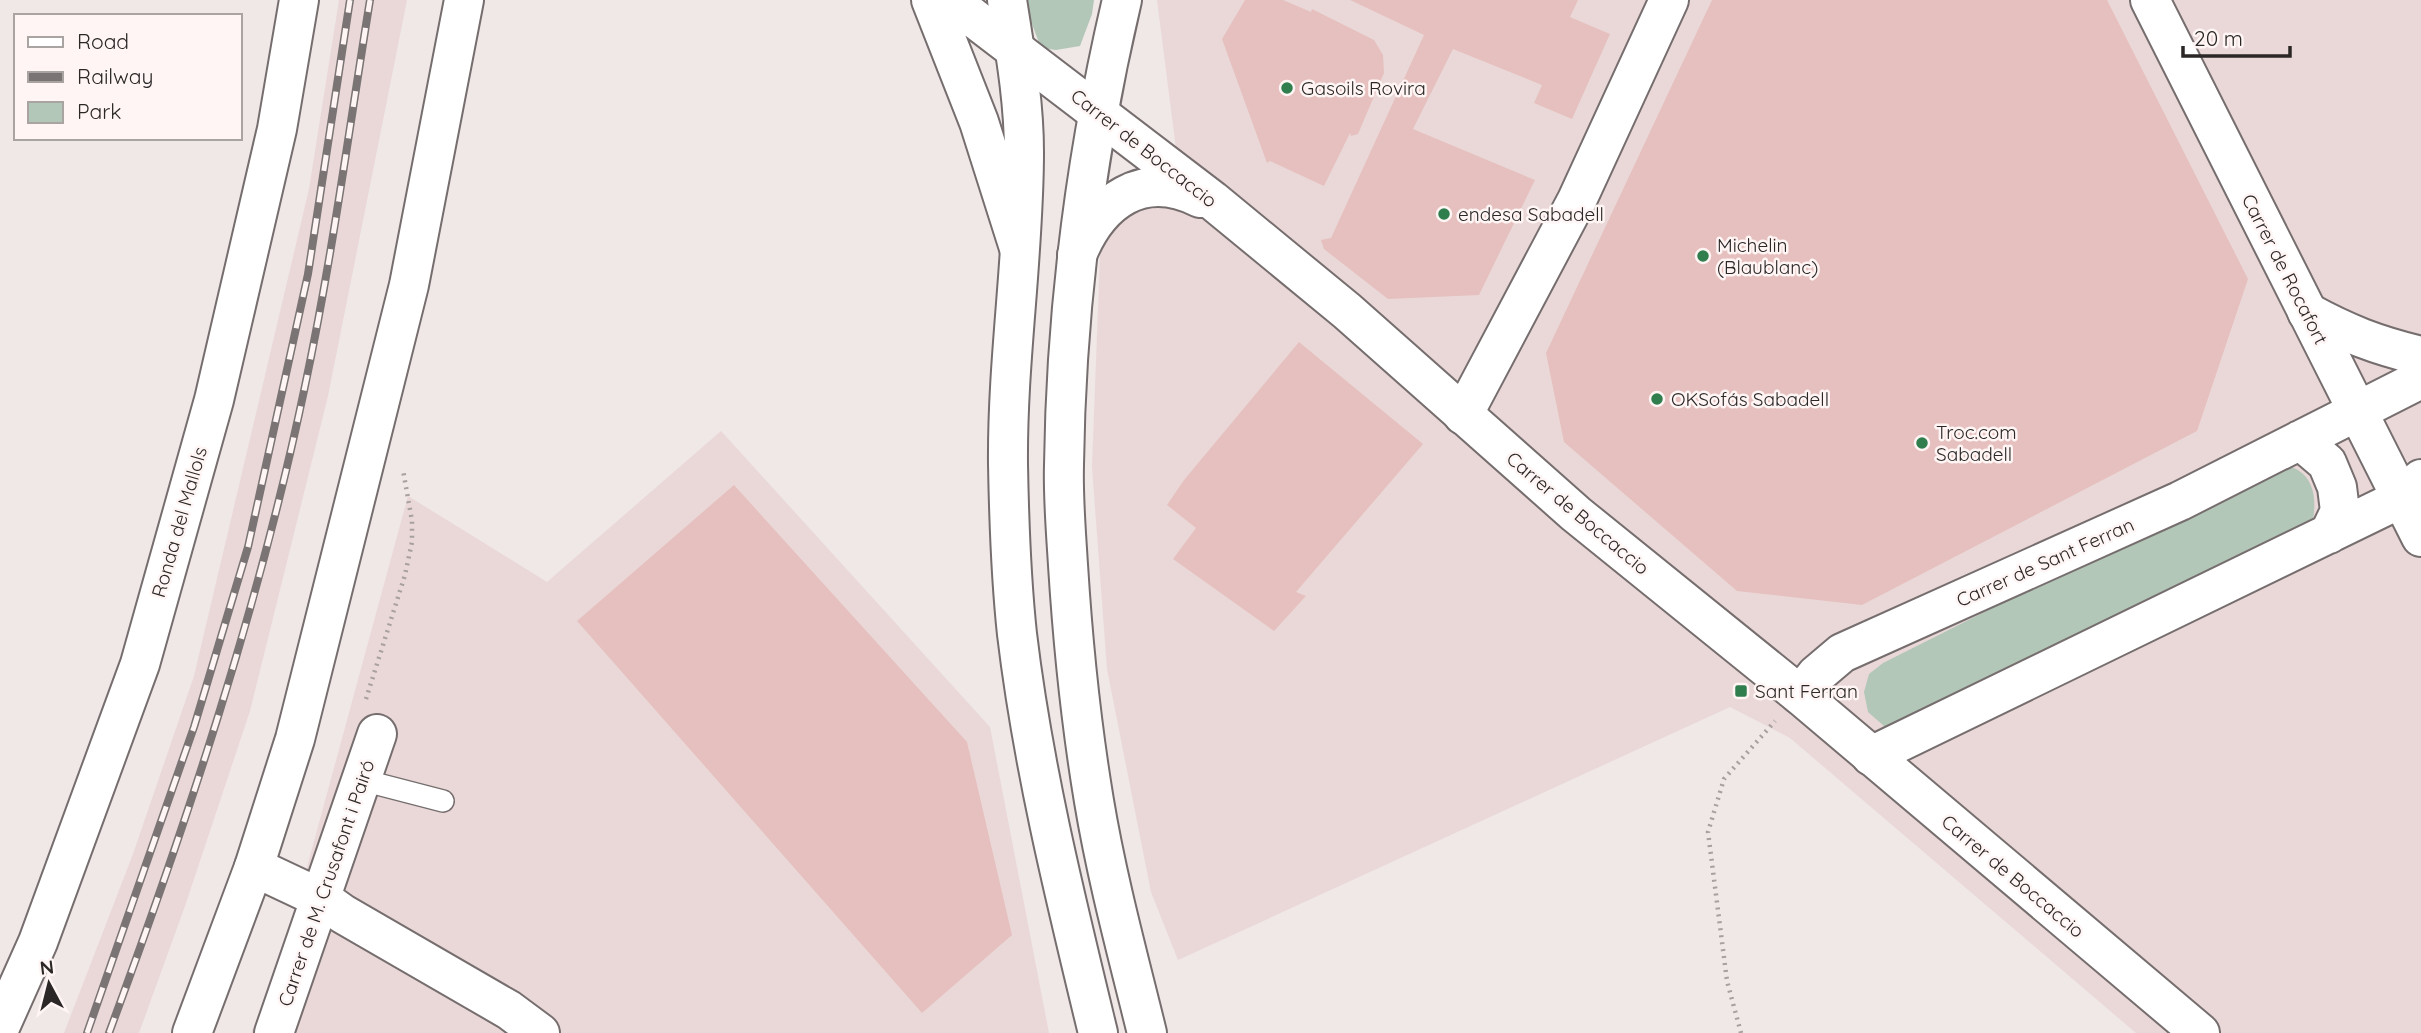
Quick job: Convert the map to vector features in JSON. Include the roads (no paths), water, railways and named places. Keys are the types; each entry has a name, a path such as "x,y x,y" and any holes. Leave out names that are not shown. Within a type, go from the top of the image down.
{"main road":[{"name":"Ronda del Mallols","path":"0,1027 38,942 143,651 214,400 277,129 299,0"},
{"path":"192,1033 254,867 295,739 409,285 464,0"},
{"path":"931,0 979,122 1019,250"},
{"name":"Carrer de Boccaccio","path":"950,0 1224,209 1347,311 1576,514 1800,695 2200,1033"},
{"path":"1007,0 1020,88 1024,153 1008,463 1013,591 1017,635 1048,815 1098,1033"},
{"path":"1122,0 1097,110 1077,255 1067,359 1063,468 1075,671 1092,790 1107,869 1147,1033"},
{"path":"1463,415 1577,200 1669,0"},
{"name":"Carrer de Rocafort","path":"2150,0 2357,412 2411,489 2421,537"},
{"path":"1077,255 1086,233 1107,208 1128,193 1142,188 1178,188 1224,209"},
{"path":"2307,312 2349,335 2421,356"},
{"name":"Carrer de Sant Ferran","path":"1800,695 1816,675 1842,653 2180,501 2421,379"},
{"path":"2300,440 2328,463 2337,487 2340,511 2329,534"},
{"path":"1871,756 2329,534 2411,489"},
{"name":"Carrer de M. Crusafont i Pairó","path":"274,1033 362,780 371,719"},
{"path":"254,867 322,899 343,914 509,1010 540,1033"}],"lane":[{"path":"362,780 443,801"}],"railway":[{"path":"87,1033 194,727 248,547 308,274 350,0"},
{"path":"109,1033 166,874 219,713 287,469 332,242 370,0"}],"place":[{"name":"Gasoils Rovira","path":"1287,88"},
{"name":"endesa Sabadell","path":"1444,214"},
{"name":"Michelin (Blaublanc)","path":"1703,256"},
{"name":"OKSofás Sabadell","path":"1657,399"},
{"name":"Troc.com Sabadell","path":"1922,443"},
{"name":"Sant Ferran","path":"1741,691"}]}
